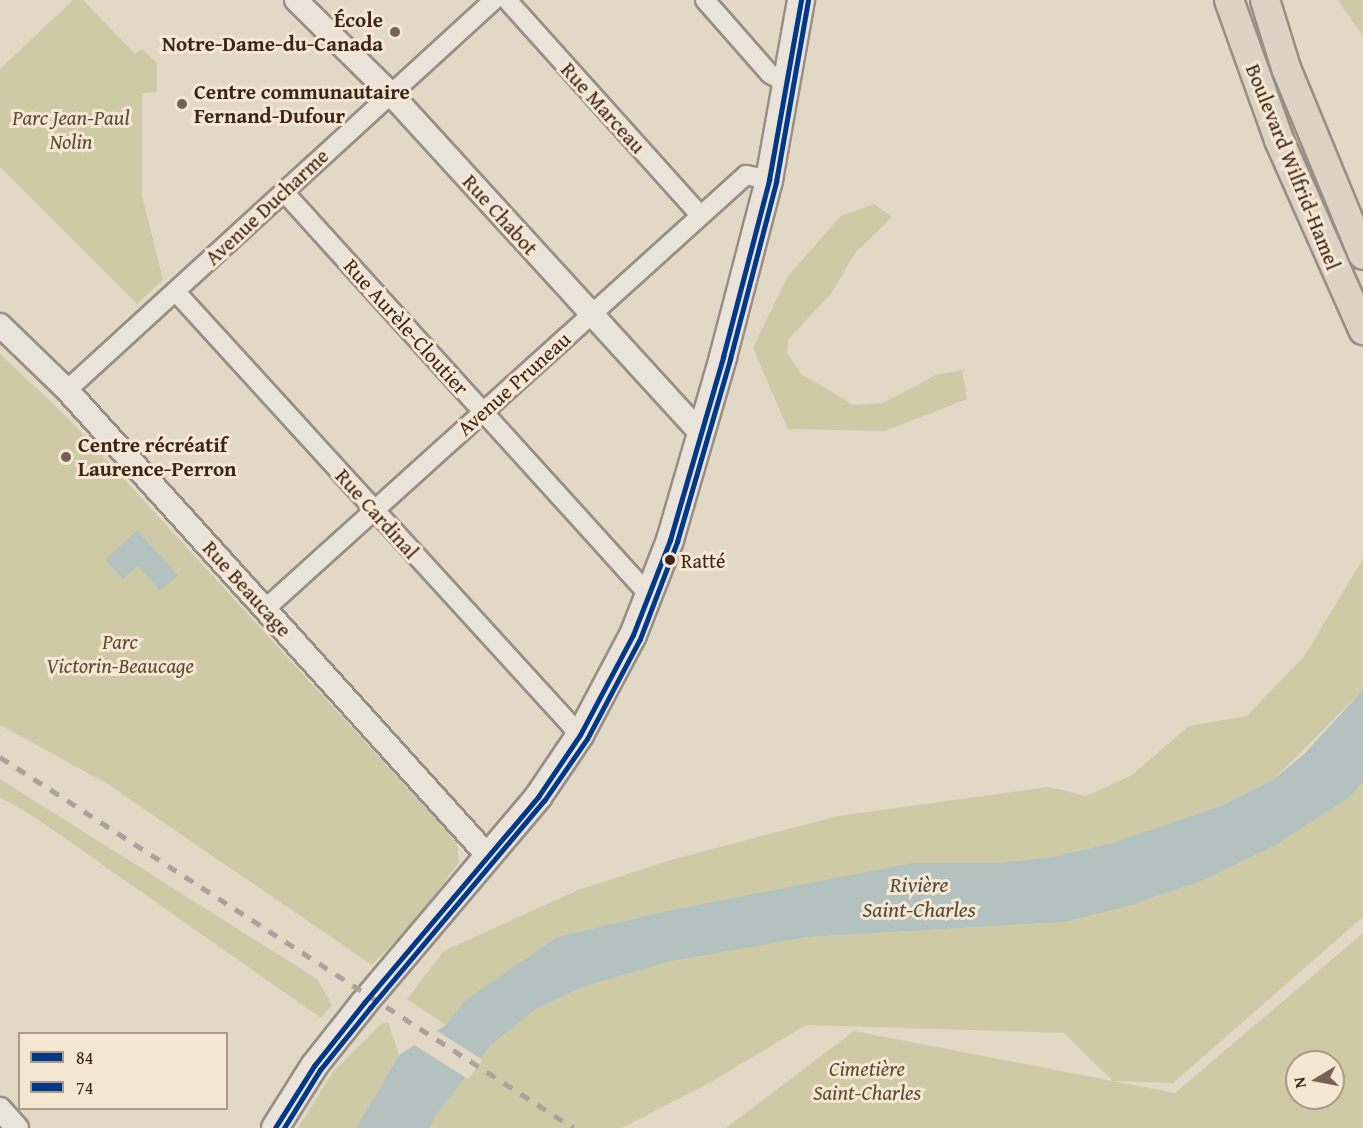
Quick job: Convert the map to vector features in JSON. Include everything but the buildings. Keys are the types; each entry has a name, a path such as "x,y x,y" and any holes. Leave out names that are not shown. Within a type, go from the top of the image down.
{"main road":[{"path":"275,1128 308,1075 363,1003 538,797 580,735 620,663 650,596 701,434 769,180 789,85 801,0"},
{"name":"Boulevard Wilfrid-Hamel","path":"1229,0 1283,150 1363,330"},
{"name":"Boulevard Wilfrid-Hamel","path":"1264,0 1294,87 1363,255"}],"street":[{"name":"Rue Chabot","path":"296,0 390,93 590,316 701,434"},
{"name":"Avenue Ducharme","path":"67,390 494,0"},
{"name":"Rue Marceau","path":"507,0 700,215"},
{"path":"705,0 768,72 789,85"},
{"name":"Avenue Pruneau","path":"266,609 746,175 769,180"},
{"name":"Rue Aurèle-Cloutier","path":"284,192 650,596"},
{"name":"Rue Cardinal","path":"176,292 580,735"},
{"name":"Rue Beaucage","path":"0,325 67,390 489,857"},
{"path":"0,1109 17,1128"}],"green space":[{"name":"Parc Jean-Paul Nolin","path":"73,0 83,0 135,54 142,49 157,63 157,92 142,93 142,195 163,280 137,304 0,167 0,69"},
{"path":"1338,0 1363,0 1363,36 1345,11"},
{"path":"874,204 892,217 855,253 833,291 788,340 787,353 801,374 854,405 883,403 936,375 962,370 967,399 885,431 788,429 753,348 788,276 841,216"},
{"name":"Parc Victorin-Beaucage","path":"0,354 66,416 457,842 459,862 420,915 372,965 106,783 0,725"},
{"path":"1363,559 1363,690 1273,780 1223,805 1112,843 1052,857 662,912 557,937 460,1006 446,1025 407,999 444,951 578,890 674,859 838,816 1049,787 1086,796 1132,775 1189,726 1247,716 1305,655"},
{"path":"0,779 317,979 332,1005 321,1018 36,818 0,797"},
{"path":"1363,781 1363,917 1173,1083 1113,1081 1064,1033 806,1025 711,1082 622,1128 430,1128 435,1117 491,1045 536,1009 585,986 672,961 809,937 1065,922 1132,905 1204,880 1276,845 1350,797"},
{"name":"Cimetière Saint-Charles","path":"1363,933 1363,1128 726,1128 854,1031 1175,1093"},
{"path":"388,1022 399,1055 356,1128 298,1128 333,1072 381,1024"}],"water":[{"path":"137,530 178,575 160,591 138,566 123,579 105,560"},
{"name":"Rivière Saint-Charles","path":"1363,690 1363,781 1350,797 1276,845 1204,880 1132,905 1065,922 809,937 672,961 585,986 536,1009 491,1045 435,1117 430,1128 356,1128 399,1055 446,1025 463,1002 557,937 662,912 913,863 1000,863 1052,857 1112,843 1223,805 1273,780 1304,754"}],"pier":[{"path":"434,1029 483,1060 468,1079 411,1043"}],"railway":[{"path":"0,757 574,1128"}],"transit line":[{"name":"84","path":"275,1128 314,1066 364,1003 538,797 580,735 633,635 670,540 723,357 769,180 801,0"},
{"name":"74","path":"284,1128 320,1070 544,801 587,739 640,639 677,542 730,359 776,182 808,1"}],"place":[{"name":"École Notre-Dame-du-Canada","path":"395,32"},
{"name":"Centre communautaire Fernand-Dufour","path":"182,104"},
{"name":"Centre récréatif Laurence-Perron","path":"66,457"},
{"name":"Ratté","path":"670,560"}]}
